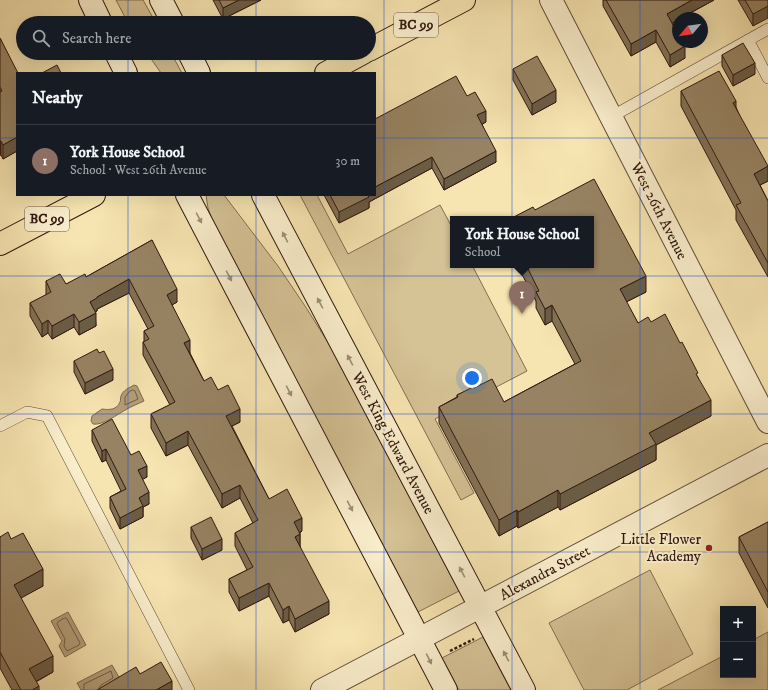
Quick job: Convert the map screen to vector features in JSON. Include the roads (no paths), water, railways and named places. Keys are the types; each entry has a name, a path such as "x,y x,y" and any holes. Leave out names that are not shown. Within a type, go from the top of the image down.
{"highway":[{"name":"BC 99","path":"376,46 464,0"},
{"path":"328,72 351,60"},
{"name":"BC 99","path":"0,244 92,196"}],"main road":[{"path":"90,0 98,16"},
{"path":"161,0 169,16"},
{"name":"West 26th Avenue","path":"551,0 768,422"},
{"path":"120,60 126,72"},
{"path":"192,60 198,72"},
{"path":"188,196 446,690"},
{"name":"West King Edward Avenue","path":"264,196 524,690"},
{"name":"Alexandra Street","path":"322,690 768,455"}],"lane":[{"path":"611,117 768,30"},
{"path":"748,40 768,78"},
{"path":"0,426 27,412 47,416 189,690"}],"water":[{"path":"134,385 137,386 144,401 101,423 93,424 91,421 92,416 102,409 117,407 123,392"},
{"path":"68,612 86,645 65,657 59,646 62,641 51,621"},
{"path":"112,665 120,679 100,690 81,690 77,683"}],"place":[{"name":"York House School","path":"522,314"},
{"name":"Little Flower Academy","path":"709,548"}]}
